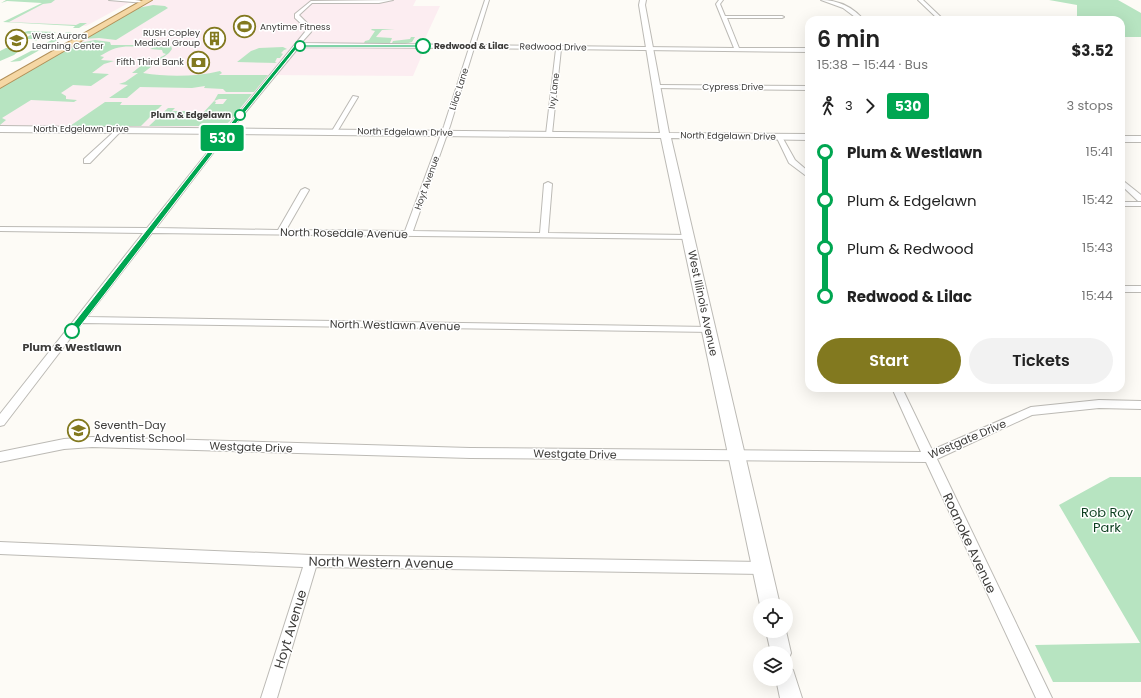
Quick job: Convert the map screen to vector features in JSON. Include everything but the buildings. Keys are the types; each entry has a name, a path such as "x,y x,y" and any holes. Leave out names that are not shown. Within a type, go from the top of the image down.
{"main road":[{"path":"0,77 142,1"},
{"path":"0,85 142,1"},
{"path":"14,77 14,74 23,68 19,67"}],"street":[{"path":"111,0 142,1"},
{"path":"0,422 228,130 308,32 309,28 297,17 297,15 311,2 379,2 391,0"},
{"name":"Lilac Lane","path":"445,133 487,0"},
{"name":"West Illinois Avenue","path":"644,0 642,5 665,135 768,598"},
{"path":"721,0 718,4 737,49"},
{"path":"823,0 845,6 859,16"},
{"path":"920,0 938,16"},
{"path":"723,17 782,17"},
{"name":"Redwood Drive","path":"297,46 805,50"},
{"name":"Ivy Lane","path":"548,134 559,47"},
{"name":"Cypress Drive","path":"657,87 805,88"},
{"path":"335,131 355,98"},
{"name":"North Edgelawn Drive","path":"0,129 335,131 805,137"},
{"path":"87,161 120,129"},
{"name":"Hoyt Avenue","path":"408,234 445,133"},
{"path":"778,136 792,162 805,173"},
{"path":"1125,139 1141,139"},
{"path":"544,235 548,184"},
{"path":"1125,185 1141,199"},
{"path":"281,232 305,190"},
{"path":"1125,204 1141,204"},
{"name":"North Rosedale Avenue","path":"0,229 150,229 688,237"},
{"path":"1125,289 1141,289"},
{"name":"North Westlawn Avenue","path":"81,320 709,330"},
{"name":"Roanoke Avenue","path":"899,392 1044,698"},
{"name":"Westgate Drive","path":"0,457 64,444 92,442 462,453 929,457 1031,411 1099,404 1141,405"},
{"name":"North Western Avenue","path":"0,548 311,561 762,568"},
{"name":"Hoyt Avenue","path":"269,698 311,561"},
{"path":"788,686 791,698"}],"shaded area":[{"path":"51,0 134,0 86,26 5,22"},
{"path":"150,0 416,0 413,6 440,6 422,45 425,48 413,76 269,75 226,128 0,127 0,85"}],"green space":[{"path":"6,0 55,0 51,3 43,4 9,22 76,25 80,23 87,23 79,28 73,28 75,26 3,22 42,3 7,1 1,3"},
{"path":"1049,0 1118,0 1141,13 1141,37 1125,37 1125,16 1077,16 1077,5"},
{"path":"153,5 165,6 168,8 116,40 99,38 83,39 138,8"},
{"path":"395,29 382,30 376,37 392,38 390,43 393,41 415,37 412,42 405,44 364,43 365,41 369,40 375,31 371,30"},
{"path":"28,31 56,32 45,38 34,41 37,39 24,39 32,34 21,33"},
{"path":"67,32 72,32 20,61 10,62"},
{"path":"95,40 110,42 111,45 147,45 145,47 116,48 100,56 104,57 101,60 114,61 104,64 92,73 109,74 91,86 73,85 61,93 66,96 66,99 77,100 74,102 31,100 2,118 6,120 0,125 0,87 75,44"},
{"path":"157,46 171,46 172,49 169,53 143,73 181,76 220,71 222,73 219,75 268,75 254,92 226,92 223,89 204,88 205,86 192,88 140,87 127,98 109,98 128,85 119,84 125,82 138,73 132,73 144,64 166,54 163,53 162,50 150,49"},
{"path":"283,47 287,49 281,53 283,54 280,58 277,58 275,62 277,63 237,62 251,51 259,48"},
{"path":"6,48 21,49 14,55 0,61 0,51"},
{"path":"218,94 252,94 229,122 223,126 149,126 168,108 175,108 172,111 189,111 187,114 202,114 214,101","holes":["219,99 227,99 223,104 215,104 216,102 214,101"]},
{"path":"105,102 122,102 120,105 162,105 141,126 70,126"},
{"name":"Rob Roy Park","path":"1110,477 1141,477 1141,682 1053,682 1035,645 1140,643 1059,505"}],"bus line":[{"name":"530","path":"72,331 228,130 297,46 423,46"}],"place":[{"name":"Anytime Fitness","path":"244,27"},
{"name":"RUSH Copley Medical Group","path":"215,38"},
{"name":"West Aurora Learning Center","path":"17,41"},
{"name":"Redwood & Lilac","path":"423,46"},
{"name":"Fifth Third Bank","path":"199,62"},
{"name":"Plum & Edgelawn","path":"240,115"},
{"name":"Plum & Westlawn","path":"72,331"},
{"name":"Seventh-Day Adventist School","path":"79,431"}]}
